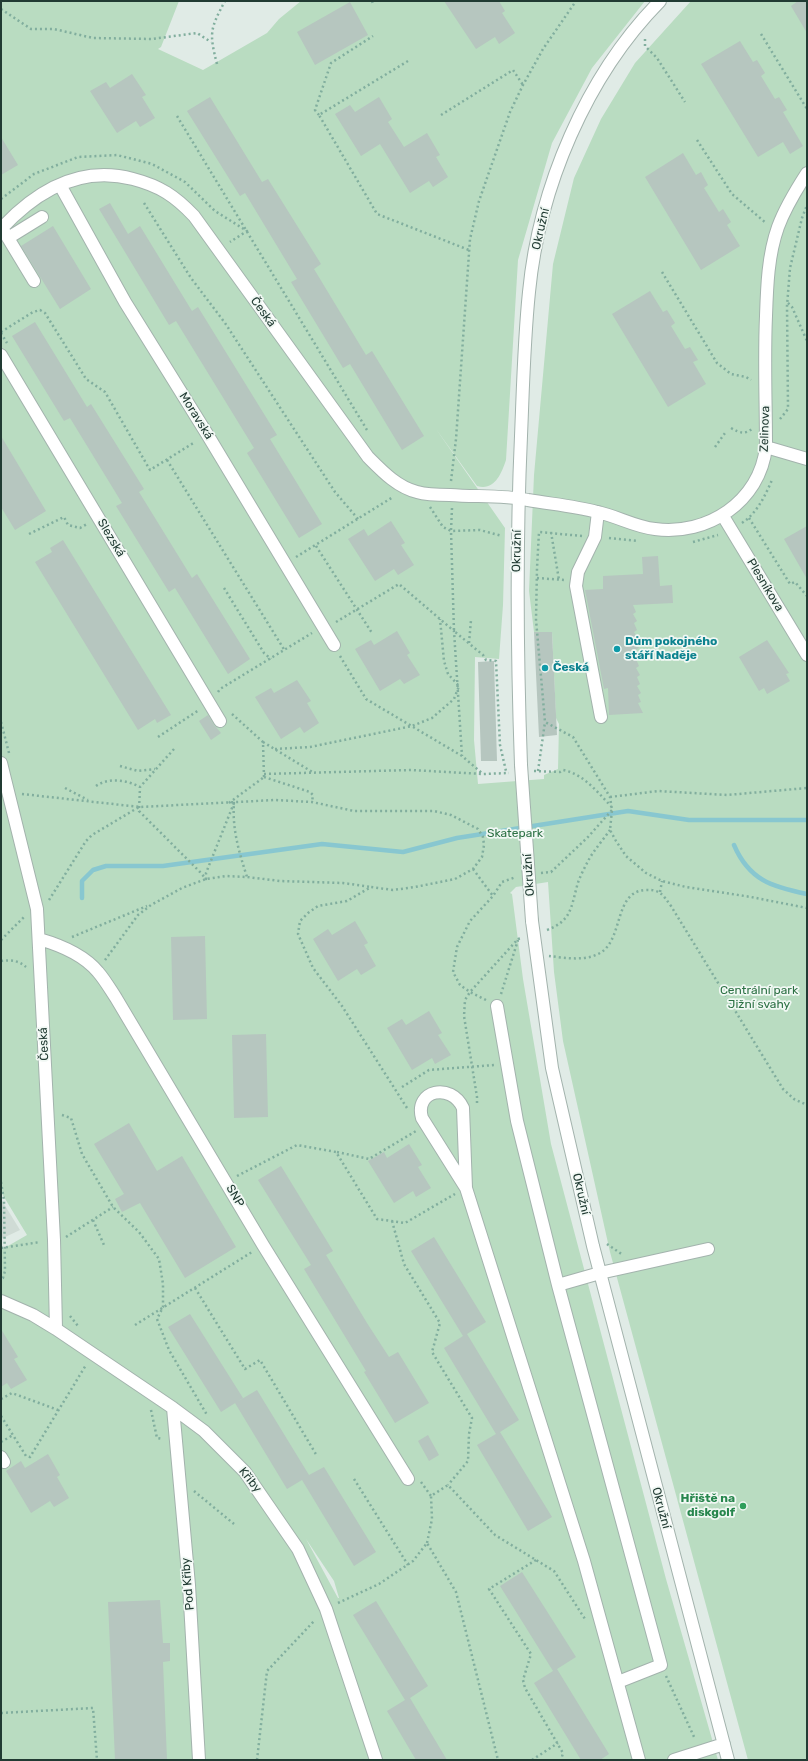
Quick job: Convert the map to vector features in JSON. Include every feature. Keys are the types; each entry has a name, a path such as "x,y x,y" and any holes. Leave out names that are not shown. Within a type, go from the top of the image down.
{"street":[{"name":"Okružní","path":"660,1 643,19 614,58 593,91 572,132 557,170 540,227 529,291 518,498 516,635 522,770 533,936 552,1068 600,1273 728,1760"},
{"name":"Zelinova","path":"518,498 598,512 642,527 680,530 700,526 723,516 737,505 748,493 762,465 766,447 765,334 767,284 771,254 783,214 807,174"},
{"name":"Česká","path":"3,232 30,202 60,184 80,178 110,175 151,184 173,196 194,216 362,448 376,465 395,482 416,492 453,496 518,498"},
{"name":"Moravská","path":"60,184 125,302 207,434 334,645"},
{"path":"34,281 3,232 42,217"},
{"name":"Slezská","path":"1,355 219,718"},
{"path":"766,447 807,459"},
{"path":"598,512 595,537 578,572 577,590 601,717"},
{"name":"Plesníkova","path":"723,516 807,655"},
{"name":"Česká","path":"1,763 37,909 54,1240 56,1329"},
{"name":"SNP","path":"39,939 56,944 80,957 97,971 116,998 264,1245 408,1479"},
{"path":"497,1006 518,1121 558,1285 661,1665 618,1682"},
{"path":"466,1188 464,1115 460,1101 455,1096 445,1092 434,1092 424,1100 420,1108 422,1118 466,1188 549,1447 602,1622 639,1760"},
{"path":"558,1285 600,1273 708,1249"},
{"name":"Křiby","path":"1,1301 33,1315 56,1329 173,1408 204,1431 245,1472 298,1549 326,1609 376,1760"},
{"name":"Pod Křiby","path":"173,1408 189,1585 199,1760"},
{"path":"674,1760 724,1744"}],"path":[{"path":"217,64 211,42 213,23 225,1"},
{"path":"462,756 459,686 454,631 451,531 453,496 451,481 456,439 470,239 486,177 510,112 543,49 576,1"},
{"path":"1,9 31,30 54,29 93,38 152,38 197,34 211,42"},
{"path":"643,19 645,46 657,58 685,102"},
{"path":"761,34 807,109"},
{"path":"373,36 331,63 315,110 377,214 469,250"},
{"path":"319,115 408,61"},
{"path":"441,115 513,70 523,85"},
{"path":"177,116 371,436"},
{"path":"697,140 732,194 765,221 768,228"},
{"path":"144,202 191,278 225,323 335,492 358,519"},
{"path":"780,426 780,419 788,409 787,303 790,268 802,218 807,205"},
{"path":"662,272 717,363 731,374 746,377 754,384"},
{"path":"787,303 792,307 807,341"},
{"path":"1,332 33,312 40,310 45,313 86,379 105,392 150,470 207,434"},
{"path":"731,428 740,433 747,432 753,428 755,422"},
{"path":"715,447 725,433"},
{"path":"167,460 285,651"},
{"path":"690,542 696,542 732,530 749,518 766,495 774,476"},
{"path":"446,484 451,481"},
{"path":"285,564 394,496 400,499"},
{"path":"425,506 430,507 443,528 451,531 480,530 502,536"},
{"path":"29,534 64,517 68,525 80,528"},
{"path":"749,518 790,584 795,582 807,596"},
{"path":"538,771 545,722 536,620 539,532 644,541"},
{"path":"551,532 559,580"},
{"path":"316,546 372,634"},
{"path":"537,578 577,581"},
{"path":"158,737 210,704 220,689 316,631 323,627 325,628 399,584 469,644 483,654 486,660 496,661 500,745 507,773"},
{"path":"224,588 264,653 271,659"},
{"path":"440,619 444,661 448,674 459,686"},
{"path":"469,644 471,620"},
{"path":"334,645 366,699 462,756 483,774"},
{"path":"275,749 310,747 412,726 432,718 438,713 454,699 459,686"},
{"path":"219,718 227,710 263,742 315,773"},
{"path":"477,1104 464,1016 465,1000 470,992 518,939 533,936 554,928 564,920 569,914 577,885 589,859 610,830 612,808 610,797 573,737 545,722"},
{"path":"263,742 264,776"},
{"path":"174,749 140,787 139,811 200,872 206,880"},
{"path":"120,766 138,771 156,769"},
{"path":"8,792 140,807 229,802 264,776 411,770 483,774 507,773 522,770 570,771 587,782 612,808"},
{"path":"264,776 310,792 312,795 312,802"},
{"path":"96,786 101,783 120,781 131,782 140,787"},
{"path":"65,788 90,801"},
{"path":"610,797 658,791 727,795 807,788"},
{"path":"206,880 206,873 234,803 234,829 237,849 247,877"},
{"path":"1,940 27,913 46,905 82,847 92,835 140,807"},
{"path":"535,874 550,872 588,837 612,808"},
{"path":"610,830 626,856 646,873 662,881 686,887 807,908"},
{"path":"473,868 492,896"},
{"path":"56,944 151,905 182,888 206,880 226,876 280,881 344,883 371,888"},
{"path":"518,939 497,1006 460,985 453,972 457,947 470,921 502,882 519,877"},
{"path":"660,892 662,881"},
{"path":"536,954 566,958 593,957 610,943 617,930 626,899 638,891 651,890 660,892 671,906 783,1089 794,1099 807,1105"},
{"path":"97,971 138,915 151,905"},
{"path":"402,1087 429,1070 490,1066 507,1062"},
{"path":"59,1121 58,1114 70,1118 82,1154 113,1207 139,1232 159,1259 163,1284 164,1307 157,1319 169,1350 209,1418"},
{"path":"226,1182 297,1145 369,1158 426,1125"},
{"path":"336,1152 377,1219 405,1223 466,1188"},
{"path":"1,1182 4,1200 5,1248 5,1271 3,1278 1,1279"},
{"path":"64,1233 64,1238 113,1207"},
{"path":"93,1220 104,1245"},
{"path":"257,1760 267,1672 326,1609 379,1584 413,1561 427,1543 432,1519 431,1496 448,1485 468,1461 469,1434 472,1418 432,1352 440,1323 404,1264 392,1221"},
{"path":"1,1248 54,1240"},
{"path":"135,1325 264,1245"},
{"path":"195,1288 245,1369 260,1360 317,1456"},
{"path":"68,1312 70,1318 79,1327"},
{"path":"1,1416 26,1456 30,1457 87,1364"},
{"path":"1,1399 12,1393 58,1410"},
{"path":"1,1442 13,1435"},
{"path":"354,1479 408,1565"},
{"path":"180,1481 234,1524"},
{"path":"448,1485 495,1535 554,1571 588,1624 602,1622"},
{"path":"427,1543 456,1592 498,1760"},
{"path":"536,1560 489,1589 531,1654 523,1680 525,1688 564,1753 561,1760"},
{"path":"661,1665 700,1751"},
{"path":"1,1713 93,1708 97,1760"},
{"path":"532,1760 558,1744"}],"shaded area":[{"path":"1,1199 20,1230 1,1239"}],"green space":[{"path":"1,1 179,1 161,47 158,49 203,70 267,33 279,19 301,1 645,1 592,68 552,143 518,260 506,460 502,471 496,480 488,486 477,486 436,429 505,528 503,605 499,659 475,657 474,740 478,784 544,779 544,775 558,769 559,724 556,718 552,632 534,632 529,591 534,475 553,264 574,178 601,119 635,63 691,1 807,1 807,1760 748,1760 610,1252 563,1041 554,972 548,882 516,887 510,893 512,894 523,979 551,1144 666,1579 718,1760 1,1760 1,1250 27,1235 1,1192","holes":["306,1539 334,1581 339,1598"]}],"building":[{"path":"444,1 499,1 505,11 502,13 515,33 499,44 495,37 476,49"},
{"path":"798,1 807,1 807,33 791,6"},
{"path":"350,2 368,35 315,65 297,32"},
{"path":"740,41 753,62 757,60 765,73 761,76 775,99 779,97 787,110 783,112 803,146 790,154 783,142 758,157 701,64"},
{"path":"132,74 146,95 142,97 155,118 140,127 136,121 117,133 90,91 106,82 110,88"},
{"path":"210,97 262,182 268,179 321,264 314,269 366,355 372,351 424,436 402,450 350,364 343,368 291,282 297,279 245,193 240,196 187,111"},
{"path":"379,97 392,119 388,122 404,147 427,133 440,155 436,157 448,177 433,187 429,181 410,193 380,144 361,156 335,114 350,105 355,112"},
{"path":"1,137 18,165 1,175"},
{"path":"683,153 696,175 701,172 708,185 704,188 719,212 723,209 731,222 727,225 740,246 701,270 645,177"},
{"path":"110,203 128,234 140,226 192,311 198,307 277,435 270,439 322,524 299,538 247,453 254,448 176,321 169,325 99,209"},
{"path":"53,226 91,289 60,309 21,246"},
{"path":"650,291 663,312 667,310 675,323 671,326 685,349 690,347 698,360 693,362 706,384 668,407 612,314"},
{"path":"35,322 87,407 91,404 144,489 139,492 192,578 197,574 250,659 228,674 175,588 169,592 116,506 122,503 70,418 64,421 12,336"},
{"path":"1,436 46,511 15,530 1,507"},
{"path":"391,521 405,543 401,545 414,565 398,575 394,569 375,581 348,539 364,529 368,536"},
{"path":"807,526 807,579 784,539"},
{"path":"63,540 171,715 157,723 155,719 138,730 35,562 52,552 50,548"},
{"name":"Dům pokojného stáří Naděje","path":"658,556 660,586 672,585 673,603 633,605 636,612 633,614 637,621 634,623 637,630 634,632 638,639 635,641 639,648 635,650 639,657 636,659 639,666 636,668 640,675 637,677 640,684 637,686 641,693 638,695 641,702 638,703 643,713 609,715 608,688 604,689 585,590 603,589 603,576 643,574 642,557"},
{"path":"397,631 410,653 407,655 420,675 404,684 400,679 380,691 355,649 371,640 374,645"},
{"name":"Česká","path":"534,632 552,632 557,735 539,737"},
{"path":"767,640 789,673 786,674 790,681 767,694 764,688 759,691 739,657"},
{"path":"494,661 497,761 481,761 478,662"},
{"path":"297,680 311,701 307,703 319,723 304,733 300,727 281,739 255,697 271,688 274,693"},
{"path":"208,715 221,733 211,740 199,721"},
{"path":"355,921 368,943 364,945 376,966 361,975 357,969 338,981 313,939 328,929 332,935"},
{"path":"205,936 207,1019 173,1020 171,937"},
{"path":"429,1011 442,1033 438,1035 451,1055 435,1064 432,1058 412,1070 387,1028 402,1019 406,1025"},
{"path":"266,1034 268,1117 234,1118 232,1035"},
{"path":"129,1123 157,1171 182,1156 236,1247 185,1278 140,1203 122,1212 115,1199 124,1194 94,1144"},
{"path":"409,1144 422,1165 418,1167 431,1188 416,1197 413,1191 394,1203 368,1161 384,1152 387,1158"},
{"path":"281,1166 333,1251 326,1255 367,1323 389,1357 398,1352 429,1403 395,1423 364,1372 366,1371 304,1269 311,1265 258,1180"},
{"path":"434,1237 486,1322 467,1334 519,1420 500,1432 552,1517 528,1531 477,1445 496,1434 444,1348 463,1336 411,1251"},
{"path":"190,1314 243,1398 221,1412 168,1327"},
{"path":"1,1329 18,1357 14,1359 27,1380 11,1389 7,1383 1,1387"},
{"path":"257,1390 309,1475 324,1467 376,1552 354,1566 302,1480 287,1489 235,1403"},
{"path":"428,1435 439,1455 429,1461 418,1441"},
{"path":"48,1454 60,1475 57,1477 69,1498 54,1507 50,1501 31,1513 6,1471 21,1461 25,1468"},
{"path":"522,1572 576,1657 557,1669 609,1754 600,1760 581,1760 534,1683 553,1671 500,1586"},
{"path":"160,1600 163,1643 170,1643 170,1661 163,1662 167,1760 115,1760 108,1602"},
{"path":"376,1601 428,1686 410,1698 447,1760 416,1760 387,1711 405,1700 353,1615"}],"waterway":[{"path":"82,898 82,881 93,870 106,866 163,866 322,844 403,852 457,838 628,811 689,820 807,820"},
{"path":"734,845 740,857 754,874 772,885 807,894"}],"place":[{"name":"Dům pokojného stáří Naděje","path":"617,649"},
{"name":"Česká","path":"545,668"},
{"name":"Hřiště na diskgolf","path":"743,1506"}],"park label":[{"name":"Skatepark","path":"515,834"},
{"name":"Centrální park Jižní svahy","path":"759,998"}]}
